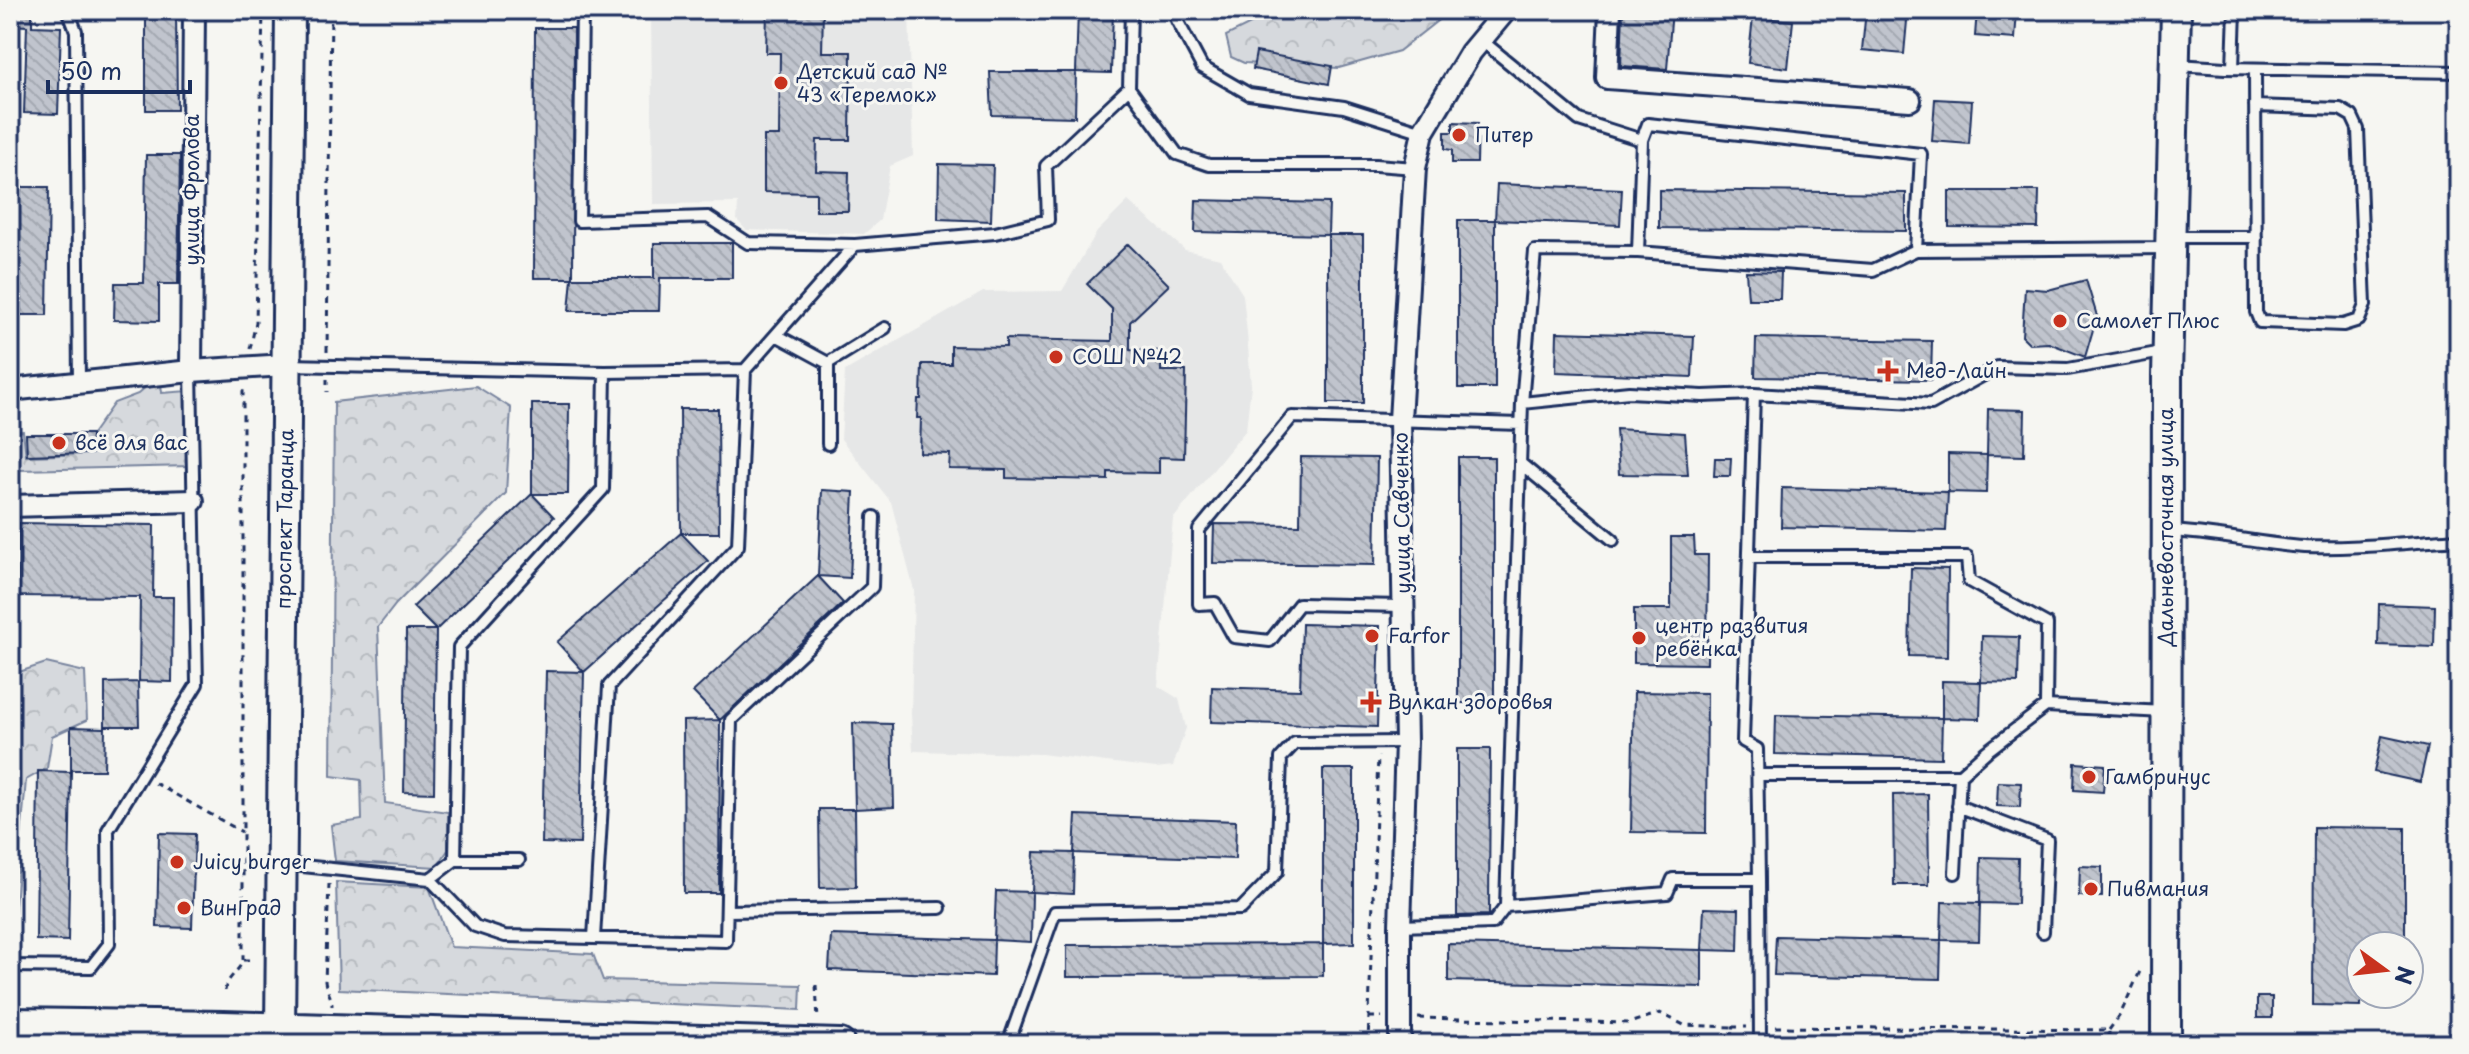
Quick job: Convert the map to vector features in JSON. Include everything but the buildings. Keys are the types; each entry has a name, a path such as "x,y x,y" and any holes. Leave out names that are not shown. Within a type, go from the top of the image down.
{"main road":[{"name":"проспект Таранца","path":"280,1036 290,10"},
{"name":"Дальневосточная улица","path":"2166,1044 2166,531 2176,10"},
{"path":"10,1023 62,1034 840,1044"}],"street":[{"name":"улица Фролова","path":"191,371 194,10"},
{"name":"улица Савченко","path":"1400,1044 1406,742 1400,420 1415,168 1423,132 1481,40 1506,10"},
{"path":"1610,10 1607,78 1910,100"},
{"path":"10,395 19,389 191,371 286,365"},
{"path":"10,506 193,501"}],"lane":[{"path":"68,10 76,31 79,383"},
{"path":"582,10 579,221 708,217 748,243 855,245 995,233 1048,220 1046,166 1129,88"},
{"path":"1131,10 1129,88 1177,154 1209,165 1376,165 1415,168"},
{"path":"1175,10 1177,20 1202,67 1249,94 1344,107 1423,132"},
{"path":"2233,68 2235,10"},
{"path":"1481,40 1579,120 1642,140"},
{"path":"2176,65 2459,72"},
{"path":"2255,69 2255,106 2256,237 2256,312 2260,322 2343,325 2359,320 2365,305 2358,129 2352,116 2340,109 2255,106"},
{"path":"1638,252 1642,140 1648,124 1921,154 1916,250"},
{"path":"1400,926 1493,923 1506,906 1521,424 1535,251 1638,252 1873,270 1916,250 2256,237"},
{"path":"594,938 609,686 738,546 745,370 855,245"},
{"path":"828,363 885,328"},
{"path":"778,336 828,363"},
{"path":"1522,403 1629,392 1703,396 1754,394 1931,404 1998,367 2068,369 2168,352"},
{"path":"828,363 828,444"},
{"path":"286,365 605,372 745,370"},
{"path":"10,966 91,967 109,944 108,830 197,684 191,371"},
{"path":"455,860 459,647 603,489 605,372"},
{"path":"1754,394 1743,741 1757,749 1760,1044"},
{"path":"1403,606 1299,604 1270,641 1234,637 1215,603 1199,604 1199,530 1292,417 1521,424"},
{"path":"1520,463 1613,540"},
{"path":"281,863 430,879 475,926 505,936 726,941 731,720 872,587 874,517"},
{"path":"2166,531 2210,533 2249,542 2307,547 2459,539"},
{"path":"1749,557 1967,557 1969,581 2047,624 2046,706"},
{"path":"1758,775 1960,775 2046,706 2165,712"},
{"path":"1008,1044 1055,912 1241,909 1277,872 1281,758 1295,743 1406,742"},
{"path":"1955,873 1960,775"},
{"path":"1958,806 2047,840 2043,932"},
{"path":"430,879 455,860 519,860"},
{"path":"1506,906 1667,893 1673,879 1759,879"},
{"path":"727,911 940,908"}],"path":[{"path":"225,991 226,984 241,968 243,960 243,383 256,322 263,10"},
{"path":"327,392 331,10"},
{"path":"1368,1044 1378,742"},
{"path":"141,775 233,829 244,832"},
{"path":"330,868 326,989 332,997 332,1006"},
{"path":"243,960 252,960"},
{"path":"317,961 326,961"},
{"path":"2109,1044 2109,1030 2120,1015 2141,967 2166,966"},
{"path":"816,985 819,1043"},
{"path":"1369,1017 1629,1023 1660,1013 1684,1025 1732,1027 2109,1030"},
{"path":"1731,1044 1732,1027"}],"shaded area":[{"name":"Детский сад № 43 «Теремок»","path":"651,10 909,10 913,156 890,166 880,220 864,234 746,230 737,220 738,203 653,204"},
{"path":"1128,201 1185,250 1220,258 1243,295 1247,333 1251,385 1246,430 1173,519 1158,686 1179,699 1186,728 1173,766 1156,768 1041,754 913,751 914,590 891,502 841,439 845,371 983,292 1062,291 1097,232"}],"green space":[{"path":"1279,10 1451,10 1399,51 1339,68 1244,63 1231,57 1226,36"},
{"path":"149,384 161,384 162,393 188,391 190,466 19,470 12,465 10,432 23,431 26,456 92,454 92,434 114,403 138,394"},
{"path":"476,386 511,408 506,493 396,604 378,627 385,803 448,812 448,850 437,867 335,861 331,825 362,820 361,780 331,776 334,402"},
{"path":"46,663 85,672 87,720 52,736 47,768 26,780 14,917 10,922 10,675"},
{"path":"336,882 429,887 451,947 593,954 603,980 801,985 800,1010 339,989"}],"place":[{"name":"Детский сад № 43 «Теремок»","path":"781,83"},
{"name":"Питер","path":"1459,135"},
{"name":"Самолет Плюс","path":"2060,321"},
{"name":"СОШ №42","path":"1056,357"},
{"name":"Мед-Лайн","path":"1888,371"},
{"name":"всё для вас","path":"59,443"},
{"name":"Farfor","path":"1372,636"},
{"name":"центр развития ребёнка","path":"1639,638"},
{"name":"Вулкан здоровья","path":"1371,702"},
{"name":"Гамбринус","path":"2089,777"},
{"name":"Juicy burger","path":"177,862"},
{"name":"Пивмания","path":"2091,889"},
{"name":"ВинГрад","path":"184,908"}]}
